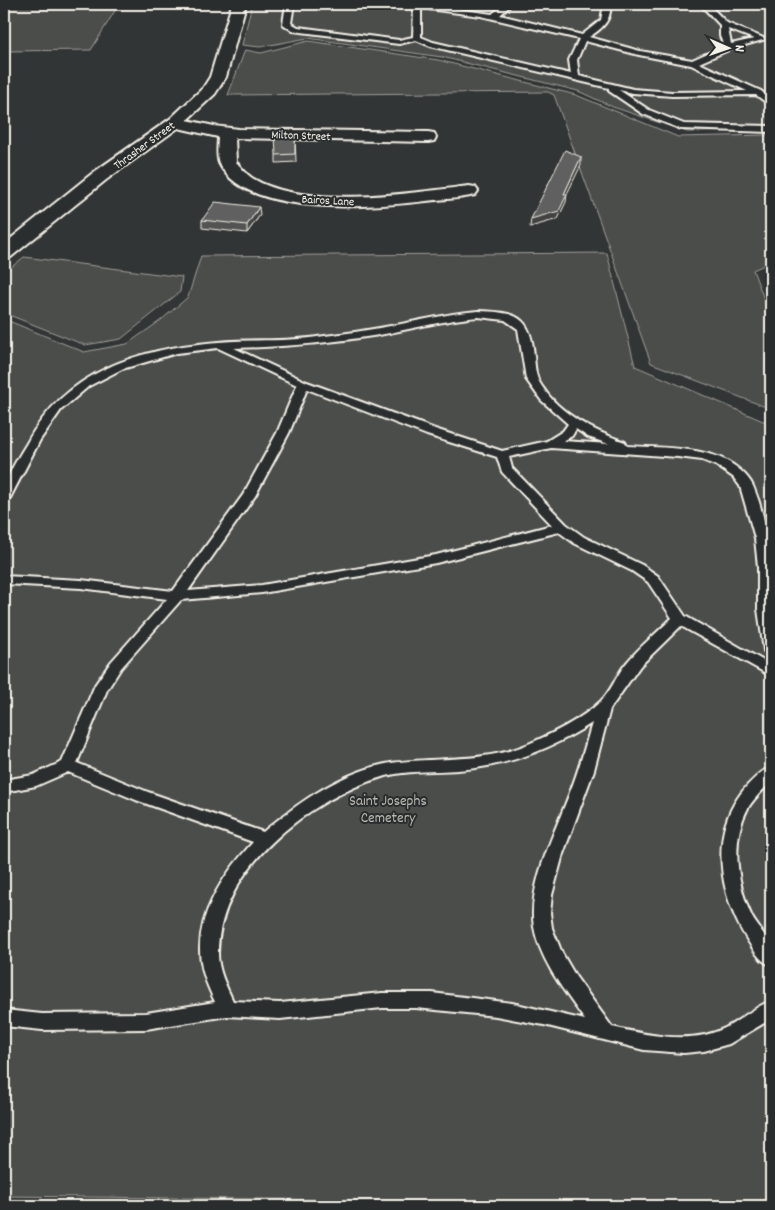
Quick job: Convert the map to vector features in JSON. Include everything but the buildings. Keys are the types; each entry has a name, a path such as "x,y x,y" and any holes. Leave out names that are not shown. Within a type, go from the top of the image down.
{"street":[{"name":"Thrasher Street","path":"4,253 100,176 176,122 209,91 218,77 239,4"},
{"name":"Milton Street","path":"176,122 200,130 227,132 319,136 428,136"},
{"name":"Bairos Lane","path":"227,132 227,159 236,174 258,188 287,197 323,202 361,201 469,191"}],"lane":[{"path":"290,4 287,24 296,29 399,42 417,38 446,48 648,93 771,92"},
{"path":"377,4 445,7 495,15 639,53 693,63 758,93 771,104"},
{"path":"495,15 509,4"},
{"path":"575,78 573,60 583,38 600,27 606,19 609,13 608,4"},
{"path":"704,4 724,25 771,40"},
{"path":"417,38 416,13 419,5"},
{"path":"724,25 724,36 728,48"},
{"path":"693,63 728,48 762,38"},
{"path":"608,85 642,110 672,124 684,127 771,129"},
{"path":"4,498 46,420 69,396 112,370 169,351 196,346 303,342 338,338 450,316 502,316 515,320 523,327 526,337 529,369 533,380 553,405 574,423 592,434 634,450"},
{"path":"220,345 244,358 303,384 432,432 502,455 516,450 551,444 704,456 722,463 746,485 752,498 768,567 765,604 771,651"},
{"path":"4,786 36,780 68,766 100,689 116,666 177,596 249,496 279,441 303,384"},
{"path":"551,444 568,433 574,423"},
{"path":"502,455 506,469 561,527 578,540 637,568 653,579 680,619 707,636 739,650 771,670"},
{"path":"4,580 81,584 177,596 262,589 436,559 561,527"},
{"path":"227,1008 213,978 209,953 215,913 225,890 242,864 300,809 327,792 360,776 384,770 469,764 498,759 529,750 572,728 604,705 630,668 680,619"},
{"path":"604,705 584,778 551,868 541,908 542,927 560,968 606,1032"},
{"path":"68,766 142,796 266,840"},
{"path":"771,773 749,795 739,810 730,837 731,878 736,901 748,928 771,958"},
{"path":"4,1018 42,1022 146,1020 227,1008 280,1011 414,999 502,1009 650,1042 705,1043 734,1032 771,1009"}],"green space":[{"path":"119,4 91,50 4,51 4,5"},
{"path":"252,4 771,4 771,131 687,132 613,107 578,91 442,57 307,38 260,47 242,45"},
{"path":"308,41 438,60 576,95 678,137 770,135 771,262 753,270 771,318 771,409 651,363 554,95 548,92 228,95 245,50 261,53"},
{"name":"Saint Josephs Cemetery","path":"607,253 635,366 763,421 771,422 771,1205 4,1196 4,319 84,352 127,344 160,321 188,297 201,256"},
{"path":"24,257 182,277 180,292 121,339 85,345 4,313 4,273"}]}
